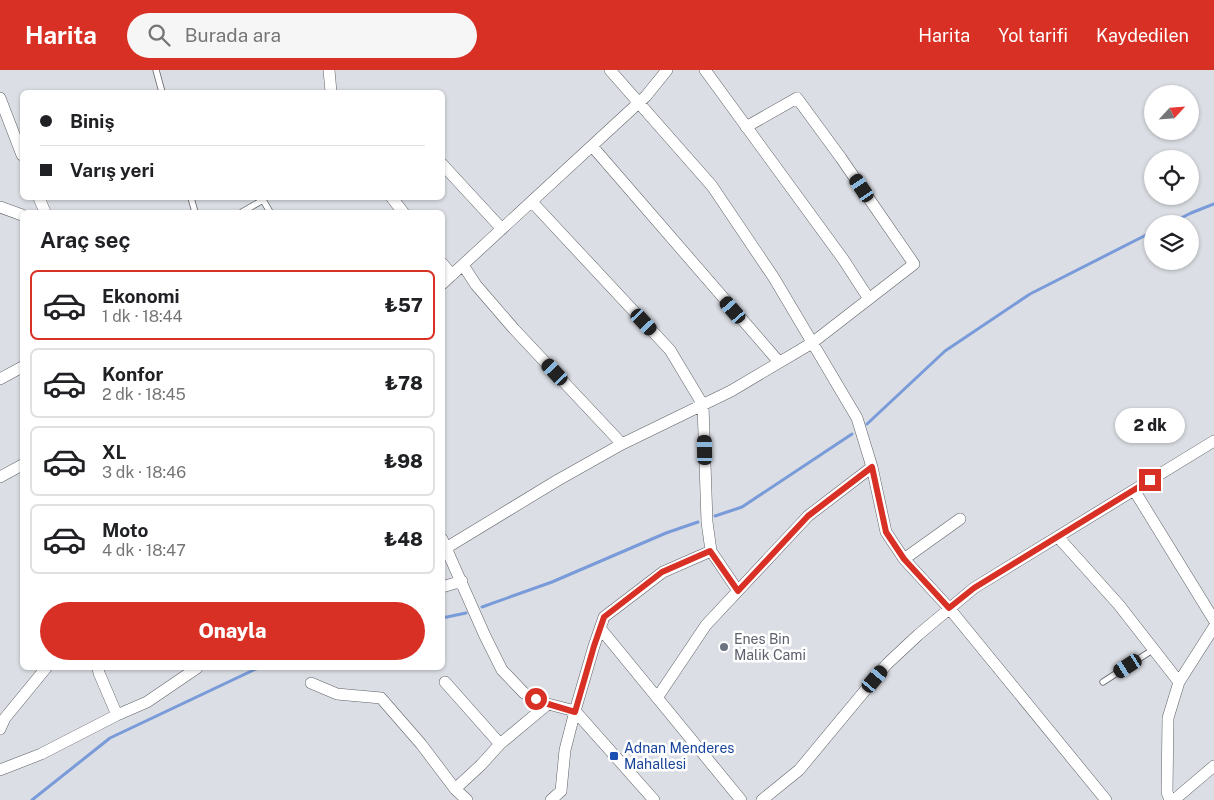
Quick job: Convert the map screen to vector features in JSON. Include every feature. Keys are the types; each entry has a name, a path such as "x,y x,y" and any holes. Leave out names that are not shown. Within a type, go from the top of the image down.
{"street":[{"path":"329,70 331,90"},
{"path":"610,70 712,186 774,278 856,418 872,467 886,532 904,559 949,608 1106,800"},
{"path":"445,281 639,103 667,70"},
{"path":"705,70 843,259 869,298"},
{"path":"0,98 20,150"},
{"path":"445,543 622,444 731,391 812,343 914,264 797,98 746,127"},
{"path":"592,146 779,362"},
{"path":"445,167 502,229"},
{"path":"394,200 401,210"},
{"path":"532,202 670,350 703,405 707,522 710,551 738,591"},
{"path":"0,207 20,214"},
{"path":"463,265 476,285 514,329 622,444"},
{"path":"445,267 452,275"},
{"path":"0,379 20,368"},
{"path":"762,800 799,770 887,664 974,588 1214,441"},
{"path":"0,477 20,466"},
{"path":"657,698 706,625 808,516 872,467"},
{"path":"1134,490 1213,628 1179,682 1168,718 1167,792 1170,800"},
{"path":"904,559 960,519"},
{"path":"1058,537 1119,605 1179,682"},
{"path":"445,546 502,670 524,693 548,704 575,712 654,800"},
{"path":"551,800 564,795 565,750 604,617 662,572 710,551"},
{"path":"445,586 462,581"},
{"path":"600,628 741,800"},
{"path":"0,729 5,718 44,670"},
{"path":"98,670 117,715"},
{"path":"0,770 40,754 147,702 194,670"},
{"path":"445,682 500,744"},
{"path":"311,683 337,694 381,698 422,744 455,789 467,800"},
{"path":"455,789 500,744 548,704"},
{"path":"1174,800 1214,766"}],"lane":[{"path":"156,70 161,90"},
{"path":"246,210 263,200"},
{"path":"1103,682 1154,650"}],"waterway":[{"path":"1187,215 1214,204"},
{"path":"867,424 945,351 1030,294 1144,236"},
{"path":"715,516 742,507 852,434"},
{"path":"482,607 552,582 666,533 698,522"},
{"path":"445,617 466,613"},
{"path":"32,800 110,738 254,670"}],"place":[{"name":"Enes Bin Malik Cami","path":"724,647"},
{"name":"Adnan Menderes Mahallesi","path":"614,756"}],"route":[{"path":"536,699 575,712 604,617 662,572 710,551 738,591 808,516 872,467 886,532 904,559 949,608 974,588 1150,480"}]}
